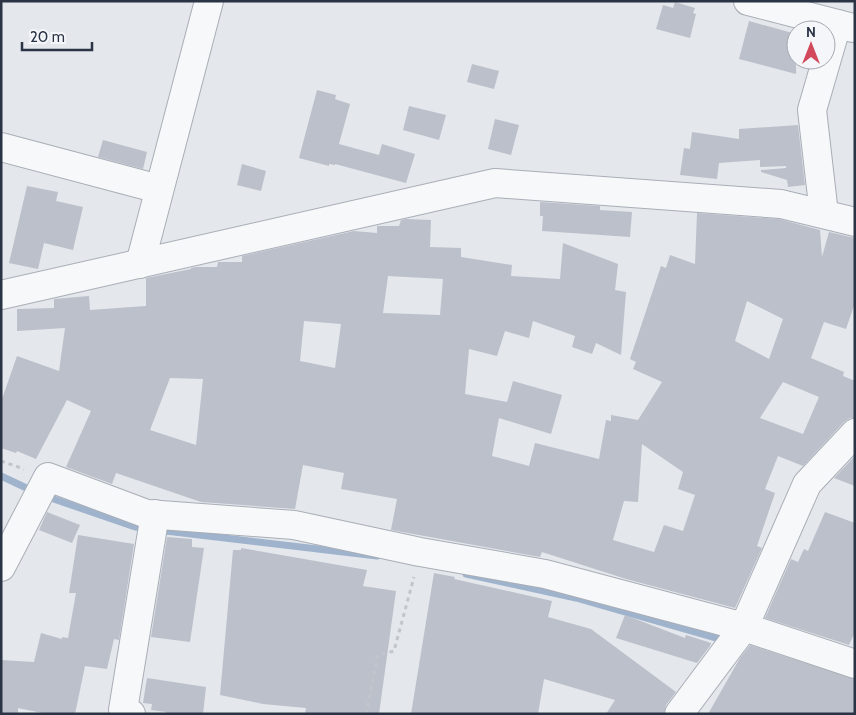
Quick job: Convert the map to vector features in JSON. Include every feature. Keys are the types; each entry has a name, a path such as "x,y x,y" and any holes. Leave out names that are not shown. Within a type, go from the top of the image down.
{"street":[{"path":"140,264 209,1"},
{"path":"748,1 846,26 812,110 824,214"},
{"path":"1,147 160,189"},
{"path":"1,295 495,183 781,204 855,222"},
{"path":"679,714 744,627 807,484 855,432"},
{"path":"1,567 48,477 147,514 294,525 420,552 545,574 744,627 855,664"},
{"path":"131,714 123,710 155,515"}],"path":[{"path":"366,714 378,655 394,651 416,568"}],"building":[{"path":"675,2 695,8 693,13 696,14 690,38 656,29 663,5 673,8"},
{"path":"749,21 786,31 786,70 796,70 796,74 739,59"},
{"path":"472,64 499,71 494,89 467,82"},
{"path":"317,90 336,95 335,99 350,104 339,144 379,155 382,144 415,154 406,183 335,164 329,164 329,166 299,158"},
{"path":"409,106 446,115 439,140 403,130"},
{"path":"495,119 519,125 511,155 488,149"},
{"path":"798,125 805,185 788,187 787,180 761,172 761,170 786,168 786,166 760,167 760,160 719,163 717,179 680,175 684,148 690,149 692,132 739,139 739,129"},
{"path":"103,140 147,152 143,169 98,157"},
{"path":"242,164 266,171 261,191 237,185"},
{"path":"27,186 58,192 56,201 83,207 73,250 44,243 38,269 9,263"},
{"path":"540,202 600,206 600,210 632,212 630,237 542,231 543,216 540,216"},
{"path":"697,213 779,219 820,230 822,257 829,232 855,238 855,303 846,329 824,322 811,358 844,372 843,376 855,381 855,418 850,418 844,422 803,466 778,456 765,489 775,493 757,546 762,548 735,608 626,579 542,552 540,557 391,530 397,499 341,489 344,473 303,465 295,509 201,502 116,473 112,484 66,467 91,411 67,400 36,459 17,451 16,453 1,448 1,402 17,356 59,371 65,328 17,331 17,309 54,308 54,299 89,296 90,310 146,306 146,278 196,267 217,267 218,262 242,262 242,256 354,231 377,233 377,226 399,226 401,220 406,219 431,220 430,247 461,248 461,257 512,265 511,276 560,279 563,243 618,264 615,290 626,292 621,355 596,343 592,354 572,347 575,336 533,321 529,338 505,331 497,356 469,349 465,394 507,402 513,381 562,395 551,434 499,418 492,456 529,466 535,443 599,459 606,420 611,421 611,415 638,420 662,382 633,369 636,362 630,359 661,266 666,268 670,255 695,264","holes":["388,276 443,279 440,315 383,313","747,301 783,319 769,359 735,341","304,321 341,324 335,368 300,361","170,378 203,379 196,445 150,430","783,382 819,397 803,434 760,418","642,444 683,472 678,489 695,495 683,531 664,525 654,552 613,540 624,501 638,502"]},
{"path":"855,456 855,486 834,478"},
{"path":"47,512 80,525 72,543 39,530"},
{"path":"825,512 855,523 855,632 849,645 765,618 791,559 798,562 804,549 808,551"},
{"path":"78,535 134,544 119,640 114,639 107,669 85,666 75,714 47,714 18,708 18,714 1,714 1,660 34,662 41,633 62,639 62,637 68,638 76,593 69,593"},
{"path":"167,537 192,539 192,547 204,548 190,642 151,637"},
{"path":"241,548 367,570 363,586 396,591 379,714 305,714 306,708 263,704 220,695 233,550 241,550"},
{"path":"434,573 552,601 548,617 591,629 676,692 666,705 664,714 606,714 615,700 544,679 538,714 411,714"},
{"path":"625,615 685,638 686,635 711,643 710,646 697,663 616,638"},
{"path":"750,645 855,679 855,714 708,714 740,658"},
{"path":"147,678 206,687 203,714 166,714 166,712 151,710 152,704 143,703"}],"waterway":[{"path":"1,476 35,492"},
{"path":"45,496 135,527 146,528"},
{"path":"157,530 377,556"},
{"path":"466,574 576,598 719,639"}]}
